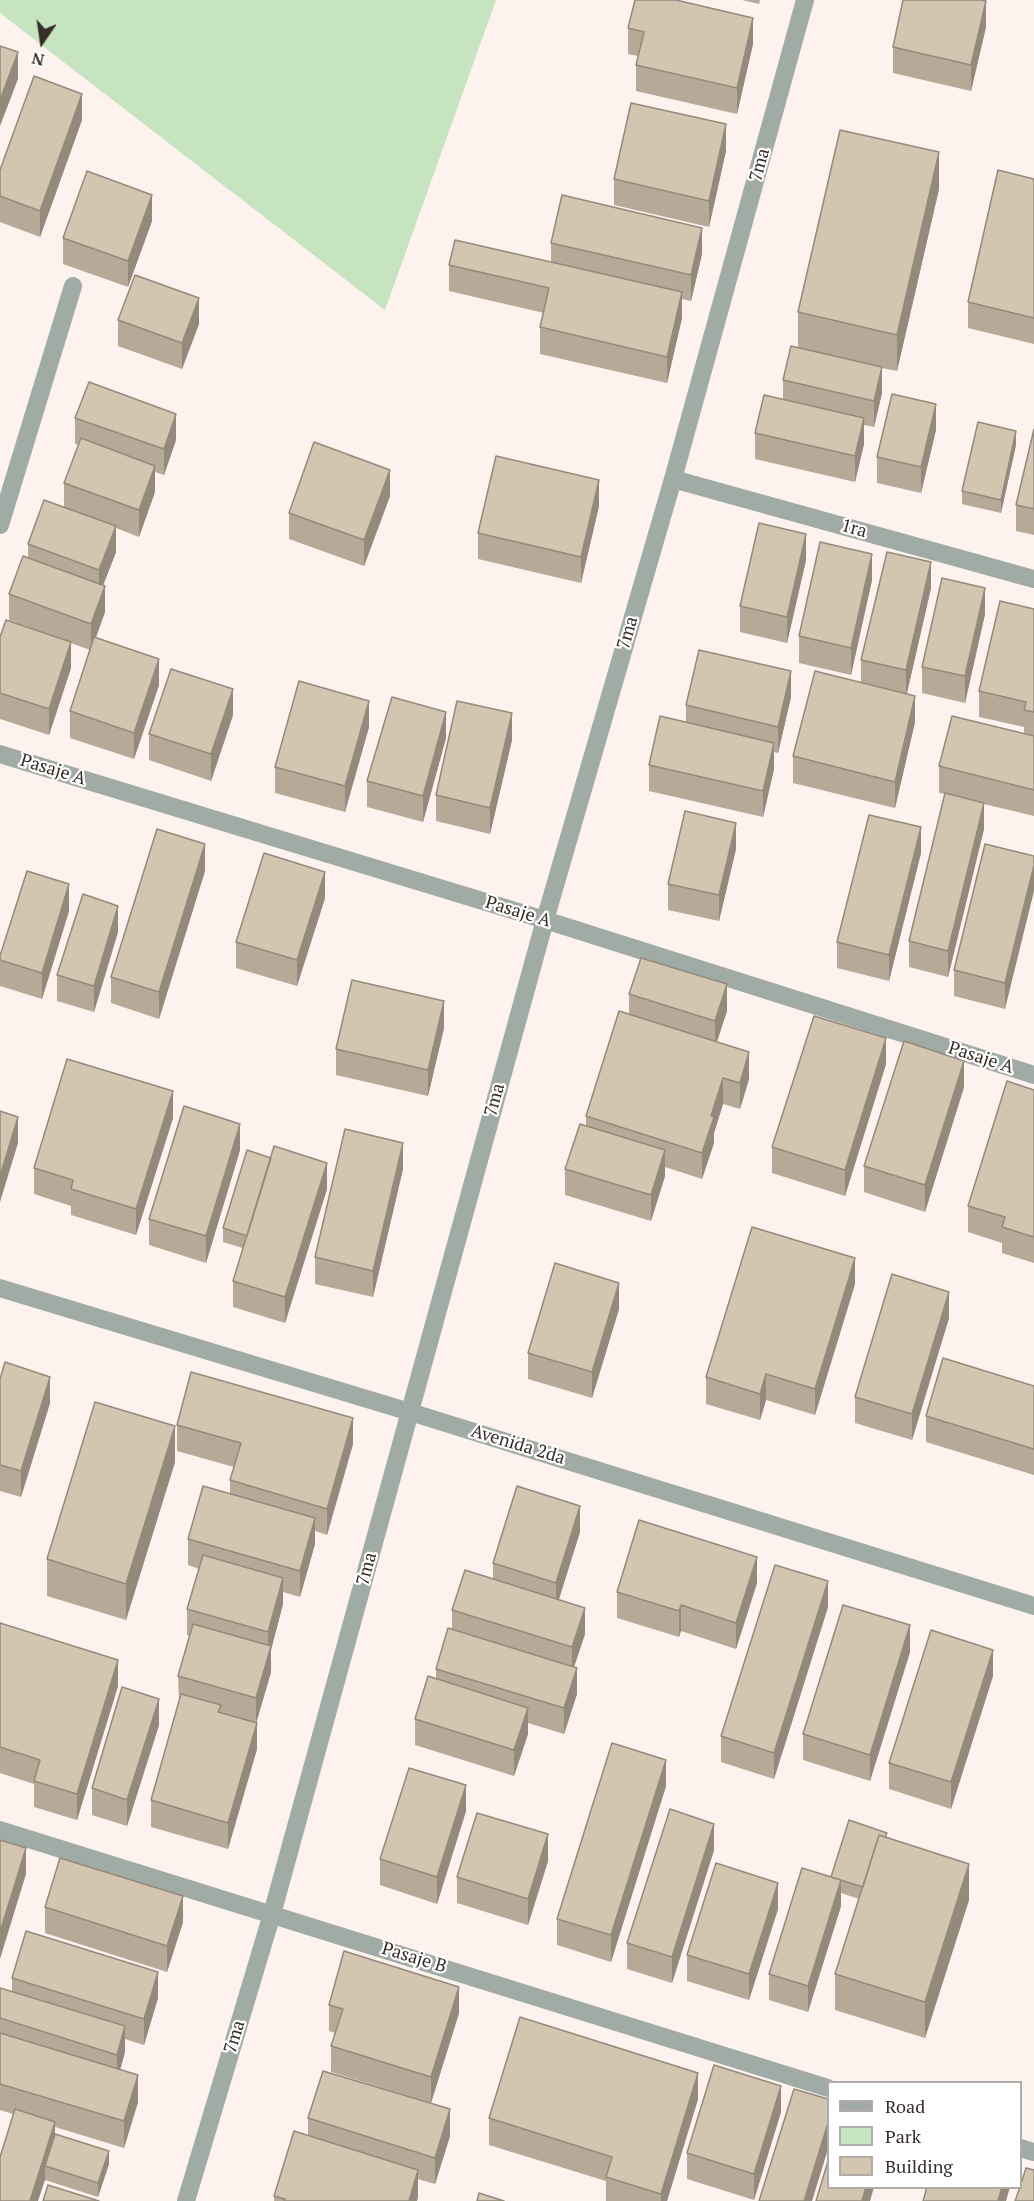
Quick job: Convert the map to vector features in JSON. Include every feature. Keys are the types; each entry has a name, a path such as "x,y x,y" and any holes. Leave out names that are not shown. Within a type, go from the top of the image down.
{"street":[{"name":"7ma","path":"186,2201 272,1914 544,920 673,479 805,0"},
{"path":"0,525 73,286"},
{"name":"1ra","path":"673,479 1034,579"},
{"name":"Pasaje A","path":"0,754 544,920 1034,1075"},
{"name":"Avenida 2da","path":"0,1288 410,1412 1034,1606"},
{"name":"Pasaje B","path":"0,1830 827,2088"}],"green space":[{"path":"0,0 496,0 385,310 0,13"}],"building":[{"path":"635,0 676,0 753,18 737,88 636,65 644,32 628,28"},
{"path":"903,0 986,1 971,65 893,47"},
{"path":"0,46 18,52 0,100"},
{"path":"34,76 82,94 40,211 0,196 0,170"},
{"path":"631,103 726,124 709,201 614,179"},
{"path":"840,130 939,152 897,335 798,312"},
{"path":"998,170 1034,179 1034,318 968,302"},
{"path":"87,171 152,195 128,261 63,238"},
{"path":"562,195 702,228 691,275 551,243"},
{"path":"455,240 682,292 667,357 540,327 549,288 449,265"},
{"path":"135,275 199,298 182,343 118,320"},
{"path":"791,346 882,367 874,401 783,380"},
{"path":"89,382 176,414 164,449 75,418"},
{"path":"892,394 936,404 921,467 877,457"},
{"path":"764,395 864,418 855,456 755,433"},
{"path":"978,422 1016,431 1001,500 962,491"},
{"path":"1034,429 1034,509 1016,505"},
{"path":"81,438 155,466 139,510 64,483"},
{"path":"314,442 390,470 364,540 289,513"},
{"path":"496,456 599,480 581,557 478,533"},
{"path":"44,500 116,526 99,570 28,544"},
{"path":"759,523 806,534 787,617 740,606"},
{"path":"820,542 872,554 851,648 799,636"},
{"path":"887,552 931,562 906,670 861,660"},
{"path":"23,556 105,586 91,624 9,594"},
{"path":"942,578 985,588 965,676 922,667"},
{"path":"1000,601 1034,609 1034,712 1024,710 1026,702 979,691"},
{"path":"6,620 71,642 49,709 0,693 0,637"},
{"path":"94,637 159,659 134,733 70,711"},
{"path":"699,650 791,671 778,727 686,705"},
{"path":"171,669 233,689 211,754 149,734"},
{"path":"815,671 915,696 895,782 793,756"},
{"path":"299,681 369,701 345,786 275,767"},
{"path":"392,697 446,712 423,796 367,781"},
{"path":"457,701 512,713 490,808 436,795"},
{"path":"660,716 774,743 763,791 649,765"},
{"path":"952,716 1034,736 1034,790 939,766"},
{"path":"945,793 984,803 948,951 909,941"},
{"path":"685,811 736,823 719,895 668,884"},
{"path":"869,815 921,827 889,955 837,942"},
{"path":"157,829 205,844 159,992 111,977"},
{"path":"985,844 1034,856 1034,865 1005,983 954,970"},
{"path":"264,853 325,872 297,960 236,942"},
{"path":"27,871 69,884 42,973 0,960"},
{"path":"83,894 118,906 94,986 57,975"},
{"path":"641,958 727,984 715,1021 629,994"},
{"path":"352,980 444,1001 428,1070 336,1049"},
{"path":"619,1011 749,1052 740,1083 723,1078 711,1116 714,1117 702,1153 586,1116"},
{"path":"814,1016 886,1038 845,1170 772,1147"},
{"path":"904,1041 964,1061 925,1185 864,1166"},
{"path":"67,1059 173,1091 136,1209 71,1189 73,1180 34,1168"},
{"path":"1007,1081 1034,1090 1034,1237 1002,1227 1005,1217 968,1206"},
{"path":"184,1106 240,1124 206,1236 149,1219"},
{"path":"0,1111 18,1117 0,1176"},
{"path":"580,1124 665,1150 651,1195 565,1169"},
{"path":"345,1129 403,1143 373,1271 315,1257"},
{"path":"274,1146 327,1163 285,1297 233,1281"},
{"path":"247,1150 271,1158 247,1236 223,1228"},
{"path":"752,1227 855,1258 815,1389 766,1374 760,1394 706,1377"},
{"path":"555,1263 619,1283 592,1372 528,1353"},
{"path":"892,1274 949,1292 912,1414 855,1397"},
{"path":"943,1358 1034,1386 1034,1449 926,1416"},
{"path":"5,1362 50,1377 21,1471 0,1465 0,1379"},
{"path":"191,1372 353,1418 327,1509 230,1480 241,1443 177,1425"},
{"path":"95,1402 175,1426 126,1584 47,1559"},
{"path":"203,1486 315,1518 300,1571 188,1539"},
{"path":"517,1486 580,1506 556,1583 493,1563"},
{"path":"639,1520 757,1557 736,1623 681,1605 679,1611 617,1592"},
{"path":"203,1555 283,1578 268,1632 187,1609"},
{"path":"775,1565 828,1581 774,1753 721,1736"},
{"path":"465,1570 585,1608 572,1647 452,1610"},
{"path":"843,1605 910,1625 870,1755 803,1734"},
{"path":"0,1623 118,1660 77,1794 34,1781 40,1760 0,1747"},
{"path":"193,1624 271,1646 256,1698 178,1676"},
{"path":"448,1628 577,1668 564,1708 436,1669"},
{"path":"931,1630 993,1650 951,1782 889,1763"},
{"path":"428,1676 528,1708 514,1750 415,1719"},
{"path":"122,1687 159,1699 127,1800 92,1788"},
{"path":"181,1694 221,1705 218,1712 257,1723 228,1823 151,1800"},
{"path":"612,1743 666,1760 611,1935 557,1919"},
{"path":"409,1768 466,1785 437,1877 380,1859"},
{"path":"670,1809 714,1824 672,1957 627,1943"},
{"path":"477,1813 548,1834 528,1899 457,1877"},
{"path":"849,1820 887,1833 885,1837 879,1835 863,1887 831,1877"},
{"path":"879,1835 969,1864 925,2002 835,1974"},
{"path":"0,1840 26,1848 0,1932"},
{"path":"60,1858 183,1896 167,1946 45,1907"},
{"path":"716,1863 778,1883 749,1974 687,1955"},
{"path":"802,1868 841,1880 808,1986 769,1974"},
{"path":"26,1931 158,1972 144,2019 12,1978"},
{"path":"344,1951 459,1987 431,2077 331,2046 343,2009 329,2005"},
{"path":"0,1988 125,2026 117,2055 0,2018"},
{"path":"520,2017 698,2073 661,2194 606,2177 612,2157 489,2118"},
{"path":"0,2033 138,2075 124,2121 0,2084"},
{"path":"714,2065 781,2086 754,2174 687,2153"},
{"path":"323,2071 450,2109 435,2158 308,2118"},
{"path":"794,2089 827,2099 827,2126 804,2201 759,2201"},
{"path":"15,2109 55,2122 30,2201 0,2201 0,2157"},
{"path":"294,2131 418,2170 409,2201 284,2201 285,2199 274,2196"},
{"path":"55,2134 109,2151 98,2183 45,2166"},
{"path":"827,2164 827,2189 865,2189 862,2201 816,2201"},
{"path":"1026,2168 1034,2170 1034,2201 1015,2201 1019,2189 1022,2189"},
{"path":"48,2185 99,2201 43,2201"},
{"path":"926,2189 1001,2189 998,2201 923,2201"},
{"path":"479,2193 504,2201 477,2201"}]}
